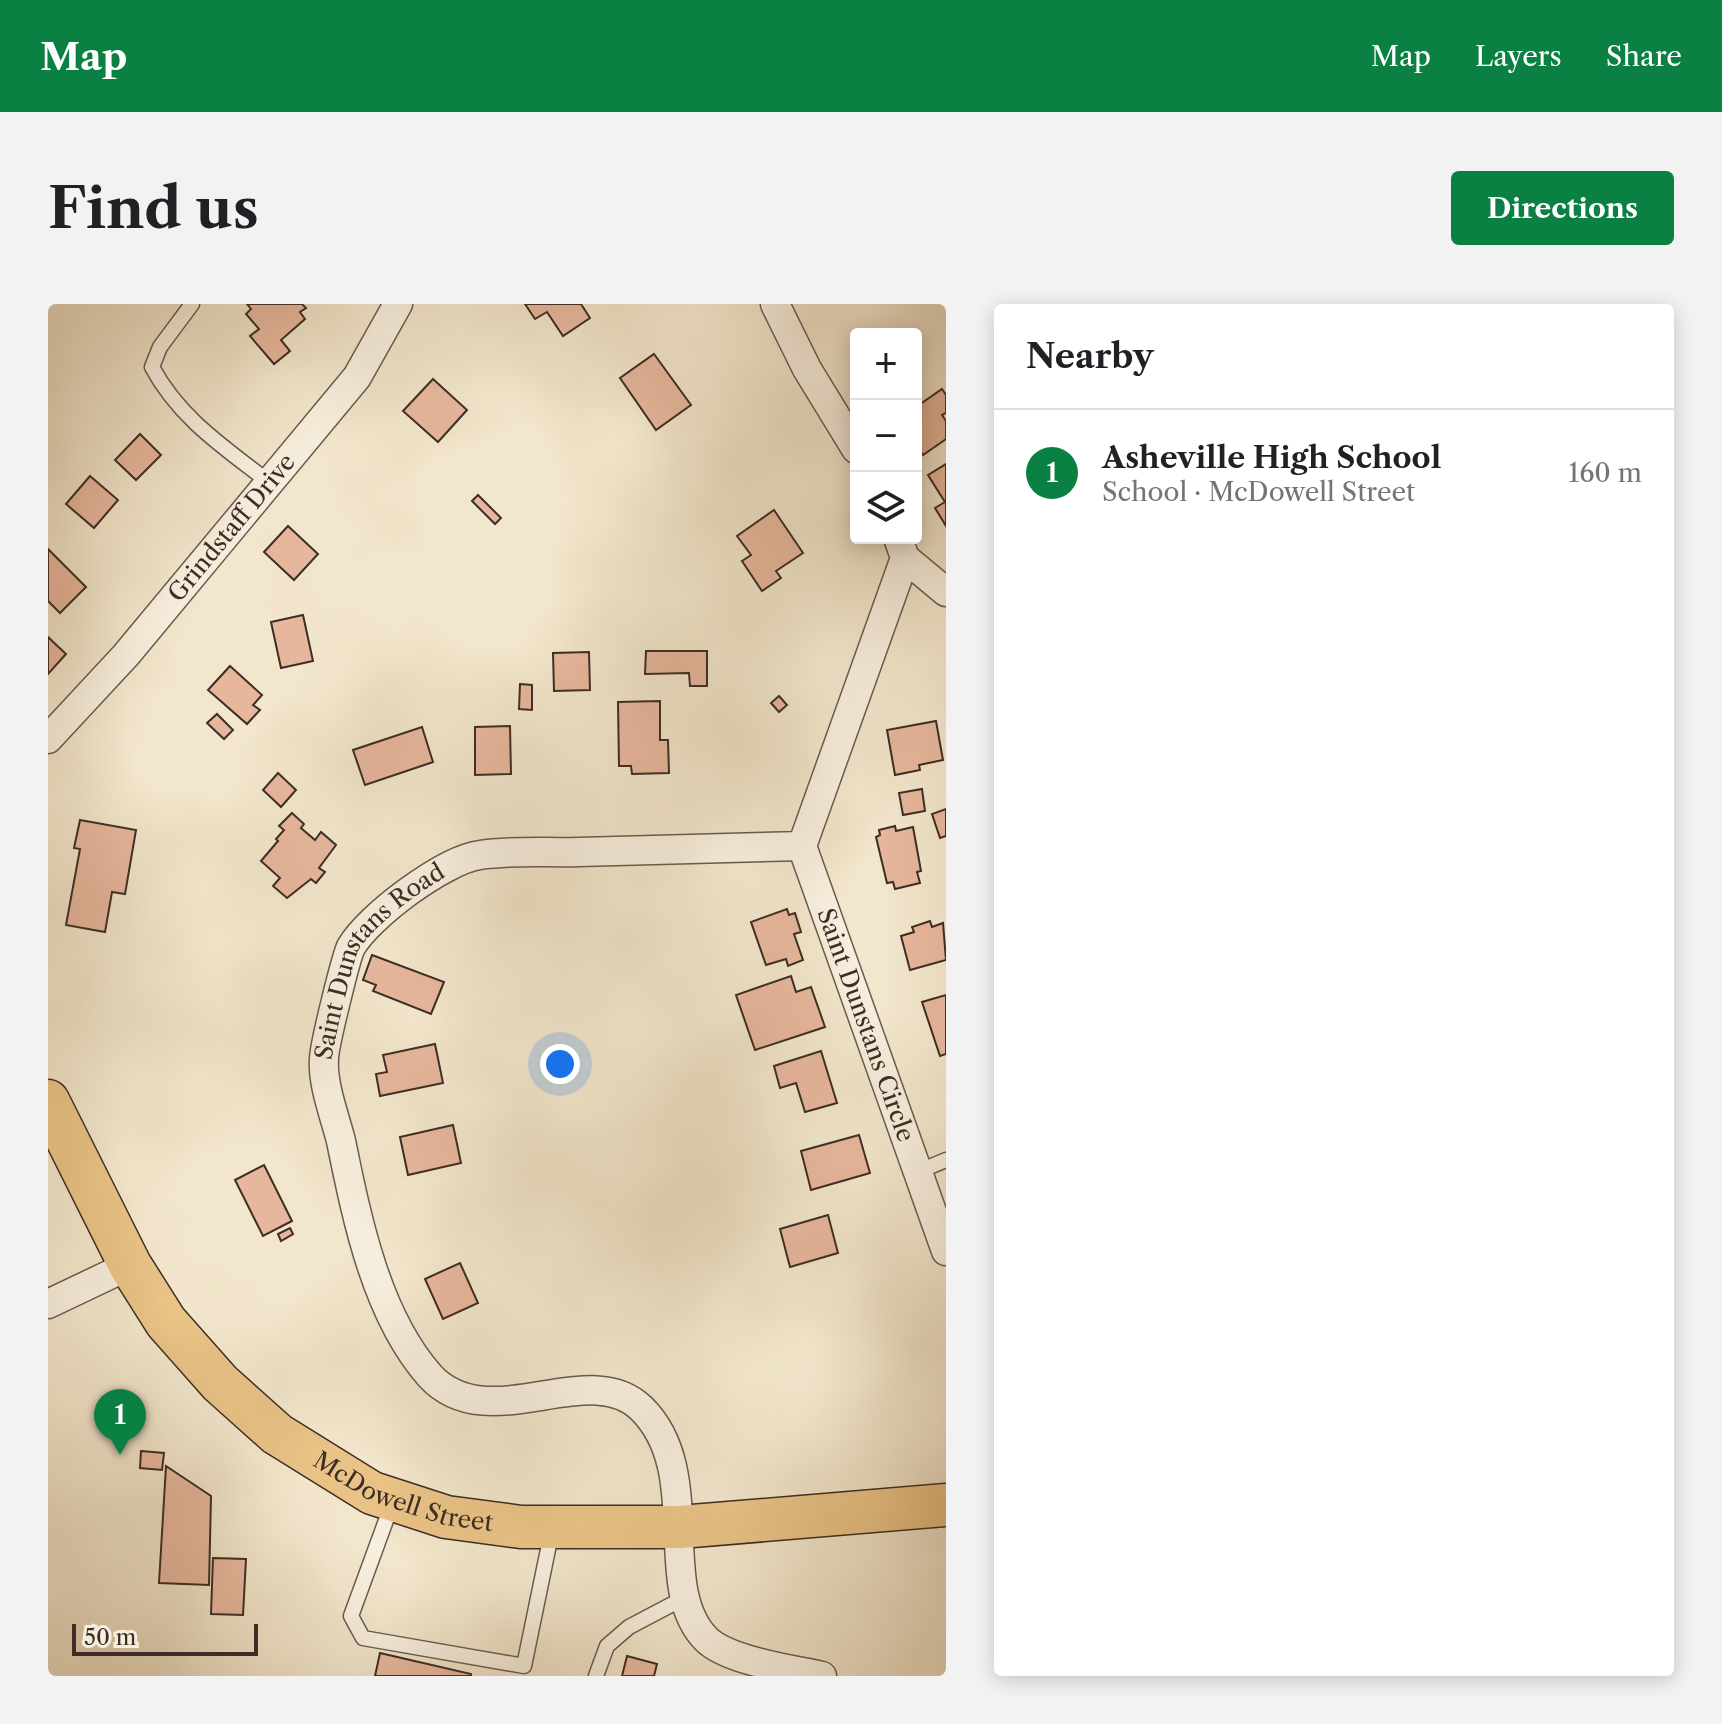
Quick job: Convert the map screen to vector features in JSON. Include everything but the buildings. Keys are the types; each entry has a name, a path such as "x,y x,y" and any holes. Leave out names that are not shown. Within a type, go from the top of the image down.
{"main road":[{"name":"McDowell Street","path":"48,1101 130,1265 175,1332 220,1383 277,1434 372,1493 446,1517 521,1527 680,1527 946,1505"}],"street":[{"path":"775,304 807,369 850,439"},
{"name":"Grindstaff Drive","path":"48,739 126,655 357,377 390,308"},
{"path":"802,846 901,548 946,592"},
{"name":"Saint Dunstans Circle","path":"802,846 946,1251"},
{"name":"Saint Dunstans Road","path":"684,1598 675,1476 654,1423 634,1402 598,1392 570,1392 512,1401 478,1400 447,1390 431,1376 398,1323 363,1246 323,1061 351,947 408,888 476,855 802,846"},
{"path":"48,1304 130,1265"},
{"path":"684,1598 708,1641 759,1662 822,1676"}],"lane":[{"path":"192,304 160,347 152,367 165,392 194,424 270,483"},
{"path":"917,1172 946,1160"},
{"path":"394,1499 351,1616 363,1638 523,1671 553,1527"},
{"path":"596,1676 607,1646 629,1627 684,1598"}],"place":[{"name":"Asheville High School","path":"120,1455"}]}
